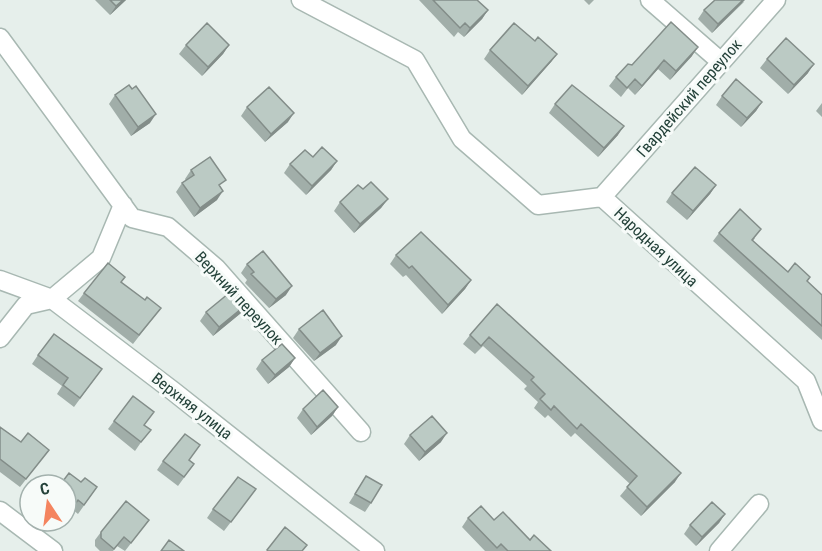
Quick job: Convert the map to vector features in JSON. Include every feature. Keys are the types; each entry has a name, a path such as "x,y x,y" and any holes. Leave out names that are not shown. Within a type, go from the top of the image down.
{"street":[{"name":"Народная улица","path":"301,0 415,60 462,139 538,206 602,197 806,381 822,420"},
{"path":"650,0 720,61"},
{"name":"Гвардейский переулок","path":"602,197 776,0"},
{"name":"Верхний переулок","path":"0,38 132,218 168,227 216,268 360,432"},
{"path":"0,338 26,305 52,299 101,258 123,205"},
{"name":"Верхняя улица","path":"0,280 52,299 173,391 375,551"},
{"path":"719,551 759,504"},
{"path":"0,511 53,551"}],"building":[{"path":"110,0 123,0 116,6"},
{"path":"433,0 477,0 488,10 470,28 465,23 460,28"},
{"path":"715,0 743,0 718,24 704,10"},
{"path":"671,22 698,47 676,71 664,60 642,86 635,79 627,88 616,77 628,64 632,65"},
{"path":"207,23 229,45 208,67 186,45"},
{"path":"514,23 535,41 538,37 557,54 528,86 490,50"},
{"path":"786,38 814,64 794,85 767,59"},
{"path":"736,79 762,102 747,118 722,96"},
{"path":"129,85 132,89 136,86 156,114 138,127 115,95"},
{"path":"572,85 624,126 604,148 555,104"},
{"path":"269,87 294,113 271,134 247,107"},
{"path":"322,147 337,161 312,186 290,164 305,150 313,157"},
{"path":"210,157 226,180 219,185 223,191 200,208 182,183 194,175 191,170"},
{"path":"695,167 716,185 693,211 672,193"},
{"path":"371,182 388,199 360,224 340,202 358,185 363,189"},
{"path":"740,209 761,229 752,240 788,272 795,263 810,277 807,281 822,295 822,326 719,233"},
{"path":"421,232 471,280 448,305 412,266 409,268 396,255"},
{"path":"263,251 292,286 276,299 251,274 254,272 247,264"},
{"path":"108,263 125,277 121,282 145,300 147,297 161,308 139,335 84,293"},
{"path":"234,289 247,304 219,327 206,312"},
{"path":"497,304 681,473 647,507 627,487 637,476 581,424 577,429 554,406 551,410 540,399 545,394 531,380 534,377 489,337 481,346 470,335"},
{"path":"323,310 342,336 320,353 299,329"},
{"path":"54,334 102,369 80,398 63,385 68,378 38,355"},
{"path":"282,344 295,358 275,375 262,360"},
{"path":"323,390 338,407 317,427 303,409"},
{"path":"133,396 154,412 144,425 151,430 141,442 114,421"},
{"path":"432,416 447,433 425,452 410,435"},
{"path":"0,427 21,442 28,433 49,450 31,473 18,473 0,459"},
{"path":"185,434 200,445 189,460 194,464 184,477 163,461"},
{"path":"366,476 382,485 371,503 355,494"},
{"path":"238,477 256,489 231,522 213,509"},
{"path":"85,478 97,487 84,505 78,500 78,480 81,482"},
{"path":"126,501 149,520 131,543 124,537 114,549 101,538 101,532"},
{"path":"712,502 725,514 702,537 690,525"},
{"path":"481,506 494,520 503,512 530,540 534,535 551,551 508,551 501,544 497,548 468,518"},
{"path":"285,527 307,545 302,551 268,551 267,550"},
{"path":"169,540 184,551 161,551"}]}
